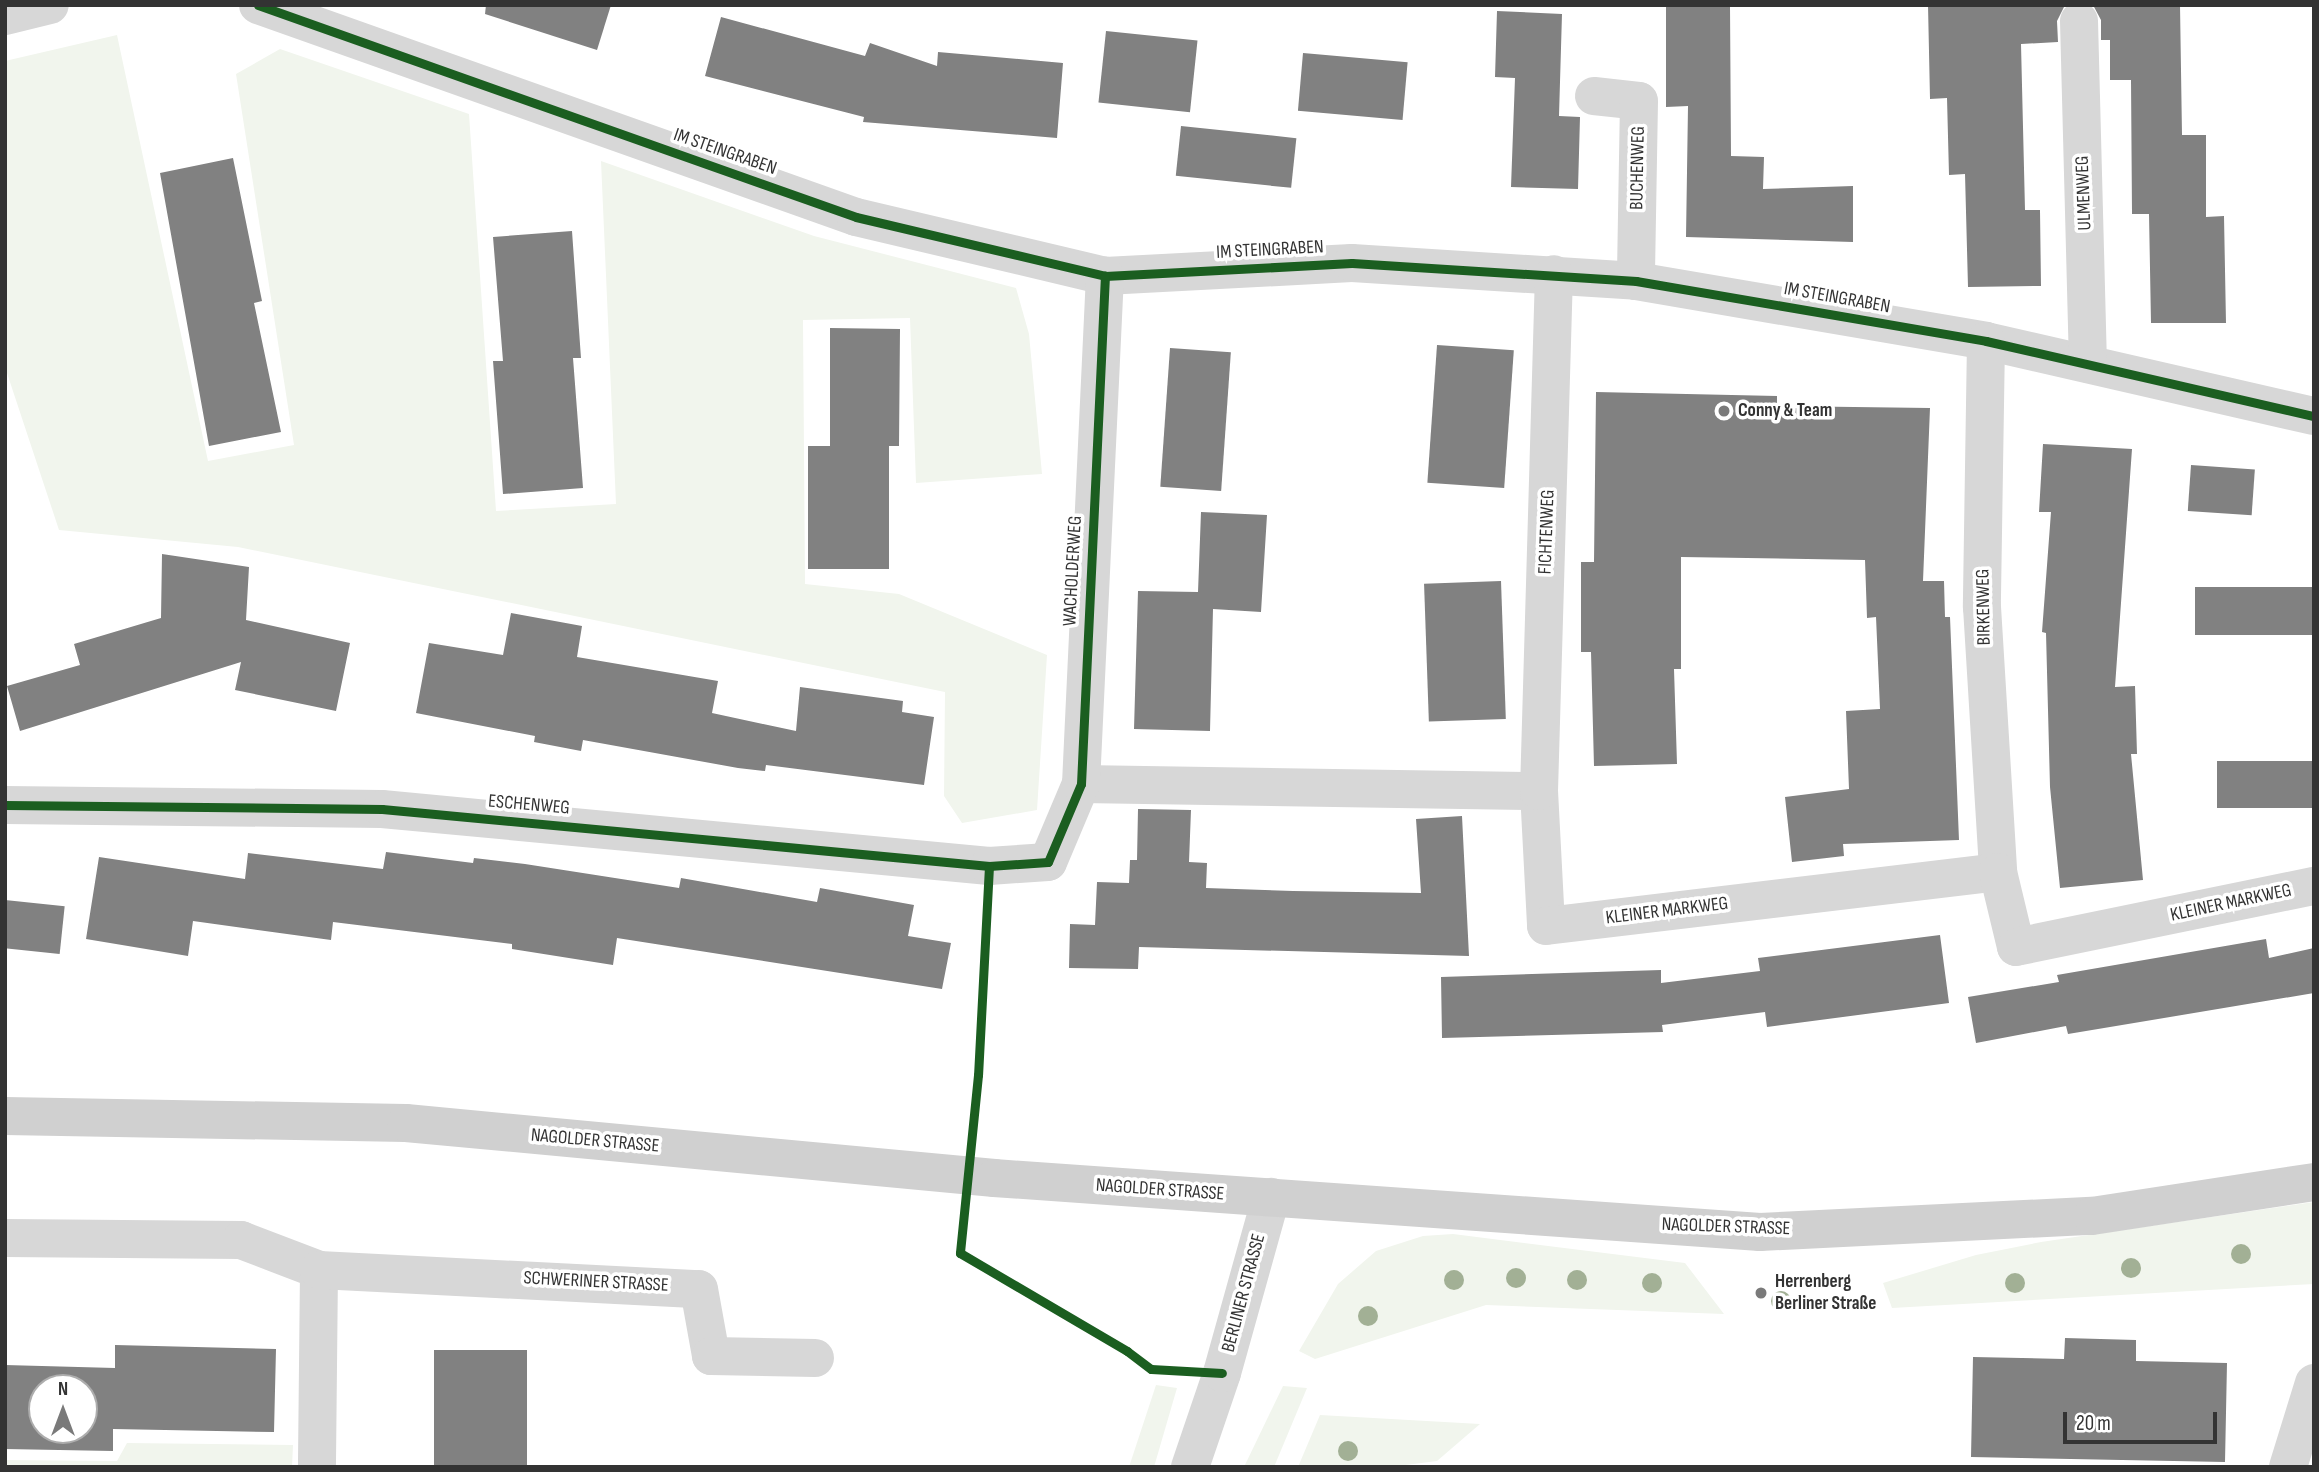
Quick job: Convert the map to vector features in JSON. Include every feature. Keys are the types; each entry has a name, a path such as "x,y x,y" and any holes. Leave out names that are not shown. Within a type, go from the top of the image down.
{"main road":[{"name":"NAGOLDER STRASSE","path":"5,1115 406,1124 995,1178 1760,1232 2092,1216 2314,1182"}],"street":[{"path":"5,16 50,5"},
{"name":"IM STEINGRABEN","path":"258,5 856,217 1105,276 1352,263 1636,281 1986,341 2314,416"},
{"name":"ULMENWEG","path":"2079,22 2088,364"},
{"name":"BUCHENWEG","path":"1594,96 1639,101 1636,281"},
{"name":"FICHTENWEG","path":"1539,791 1554,274"},
{"name":"WACHOLDERWEG","path":"1048,862 1081,784 1105,276"},
{"name":"BIRKENWEG","path":"1986,341 1982,607 1998,872"},
{"path":"1081,784 1539,791"},
{"name":"KLEINER MARKWEG","path":"1539,791 1546,926 1998,872 2016,947 2314,887"},
{"name":"ESCHENWEG","path":"5,805 382,809 989,866 1048,862"},
{"name":"BERLINER STRASSE","path":"1190,1467 1222,1373 1271,1197"},
{"name":"SCHWERINER STRASSE","path":"5,1238 241,1240 319,1270 699,1289 711,1356 815,1358"},
{"path":"317,1467 319,1270"},
{"path":"2288,1467 2314,1383"}],"shaded area":[{"path":"117,35 208,461 294,445 236,74 280,49 469,114 496,511 616,504 601,161 814,236 1016,288 1029,334 1042,474 916,483 910,318 803,320 805,584 899,594 1047,655 1037,810 962,823 944,796 945,692 238,547 59,530 5,367 5,61"},
{"path":"2314,1202 2314,1284 1892,1308 1883,1283 1976,1255 2041,1242"},
{"path":"1453,1234 1685,1263 1724,1314 1486,1305 1315,1359 1299,1351 1338,1284 1376,1251 1423,1236"},
{"path":"1156,1385 1177,1388 1154,1467 1129,1467"},
{"path":"1283,1386 1307,1388 1274,1467 1244,1467"},
{"path":"1320,1415 1480,1424 1437,1461 1390,1467 1298,1467"},
{"path":"127,1443 293,1445 292,1467 5,1467 5,1460 117,1461"}],"building":[{"path":"486,5 611,5 597,50 485,14"},
{"path":"1666,5 1730,5 1731,156 1764,157 1763,189 1853,186 1853,242 1686,237 1688,106 1666,107"},
{"path":"1928,5 2065,5 2057,21 2058,42 2021,44 2025,210 2040,210 2041,286 1968,287 1965,174 1949,175 1947,98 1930,99"},
{"path":"2093,5 2180,5 2182,135 2206,135 2206,217 2224,216 2226,323 2151,323 2149,214 2132,214 2131,80 2110,80 2110,40 2101,40 2101,20"},
{"path":"1497,11 1562,14 1559,116 1580,117 1578,189 1511,187 1515,78 1495,77"},
{"path":"721,17 865,56 870,43 937,66 938,52 1063,63 1057,138 863,122 864,117 705,76"},
{"path":"1106,31 1197,41 1190,112 1098,103"},
{"path":"1303,53 1408,62 1403,120 1298,111"},
{"path":"1181,126 1296,138 1291,188 1176,176"},
{"path":"233,158 262,301 254,303 281,432 209,446 160,173"},
{"path":"572,231 581,358 573,358 583,488 503,494 493,361 503,361 493,237"},
{"path":"830,328 900,329 899,446 889,446 889,569 808,569 808,446 830,446"},
{"path":"1437,345 1514,350 1504,488 1427,483"},
{"path":"1170,348 1231,352 1221,491 1160,487"},
{"path":"1596,392 1777,396 1777,406 1930,408 1923,581 1944,581 1945,617 1950,617 1959,840 1843,844 1844,856 1792,862 1785,797 1849,789 1846,711 1880,709 1876,617 1867,618 1865,560 1681,557 1681,669 1674,669 1677,764 1594,766 1591,652 1581,652 1581,562 1594,562"},
{"path":"2043,444 2132,449 2115,687 2135,686 2137,754 2131,754 2143,880 2060,888 2050,787 2046,633 2042,632 2051,512 2039,512"},
{"path":"2191,465 2255,469 2252,515 2188,511"},
{"path":"1201,512 1267,515 1261,612 1213,609 1210,731 1134,729 1138,591 1198,592"},
{"path":"162,554 249,567 246,620 350,643 336,711 235,690 241,662 20,731 7,686 80,665 74,644 161,618"},
{"path":"1501,581 1506,719 1429,722 1424,584"},
{"path":"2195,587 2314,587 2314,635 2195,635"},
{"path":"511,613 582,626 577,657 718,681 712,713 796,731 800,687 903,701 902,712 934,717 924,785 766,765 765,771 738,768 583,740 581,751 534,742 535,736 416,713 429,643 503,655"},
{"path":"2217,761 2314,761 2314,808 2217,808"},
{"path":"1138,809 1191,810 1189,862 1207,863 1206,888 1293,891 1421,893 1416,819 1462,816 1469,956 1139,947 1138,969 1069,968 1070,924 1095,925 1097,882 1129,883 1130,860 1137,860"},
{"path":"386,852 473,863 474,858 525,864 679,888 681,878 817,902 820,888 914,905 908,936 951,943 942,989 617,938 613,965 512,949 512,944 333,922 331,940 193,921 188,956 86,939 99,857 245,879 248,853 383,869"},
{"path":"5,900 65,906 60,954 5,948"},
{"path":"1940,935 1949,1003 1767,1027 1765,1012 1662,1025 1663,1032 1442,1038 1441,977 1661,970 1661,983 1760,971 1758,958"},
{"path":"2266,939 2269,958 2314,948 2314,993 2068,1034 2066,1026 1976,1043 1968,997 2059,982 2057,975"},
{"path":"2065,1338 2136,1340 2136,1361 2227,1363 2225,1462 1971,1457 1973,1357 2064,1359"},
{"path":"115,1345 276,1349 274,1432 113,1429 113,1451 5,1449 5,1365 115,1368"},
{"path":"434,1350 527,1350 527,1467 434,1467"}],"cycle path":[{"path":"258,5 856,217 1105,276 1352,263 1636,281 1986,341 2314,416"},
{"path":"5,805 382,809 989,866 1048,862 1081,784 1105,276"},
{"path":"989,866 978,1075 960,1253 1127,1351 1151,1369 1222,1373"}],"place":[{"name":"Conny & Team","path":"1724,411"},
{"name":"Herrenberg Berliner Straße","path":"1761,1293"}]}
